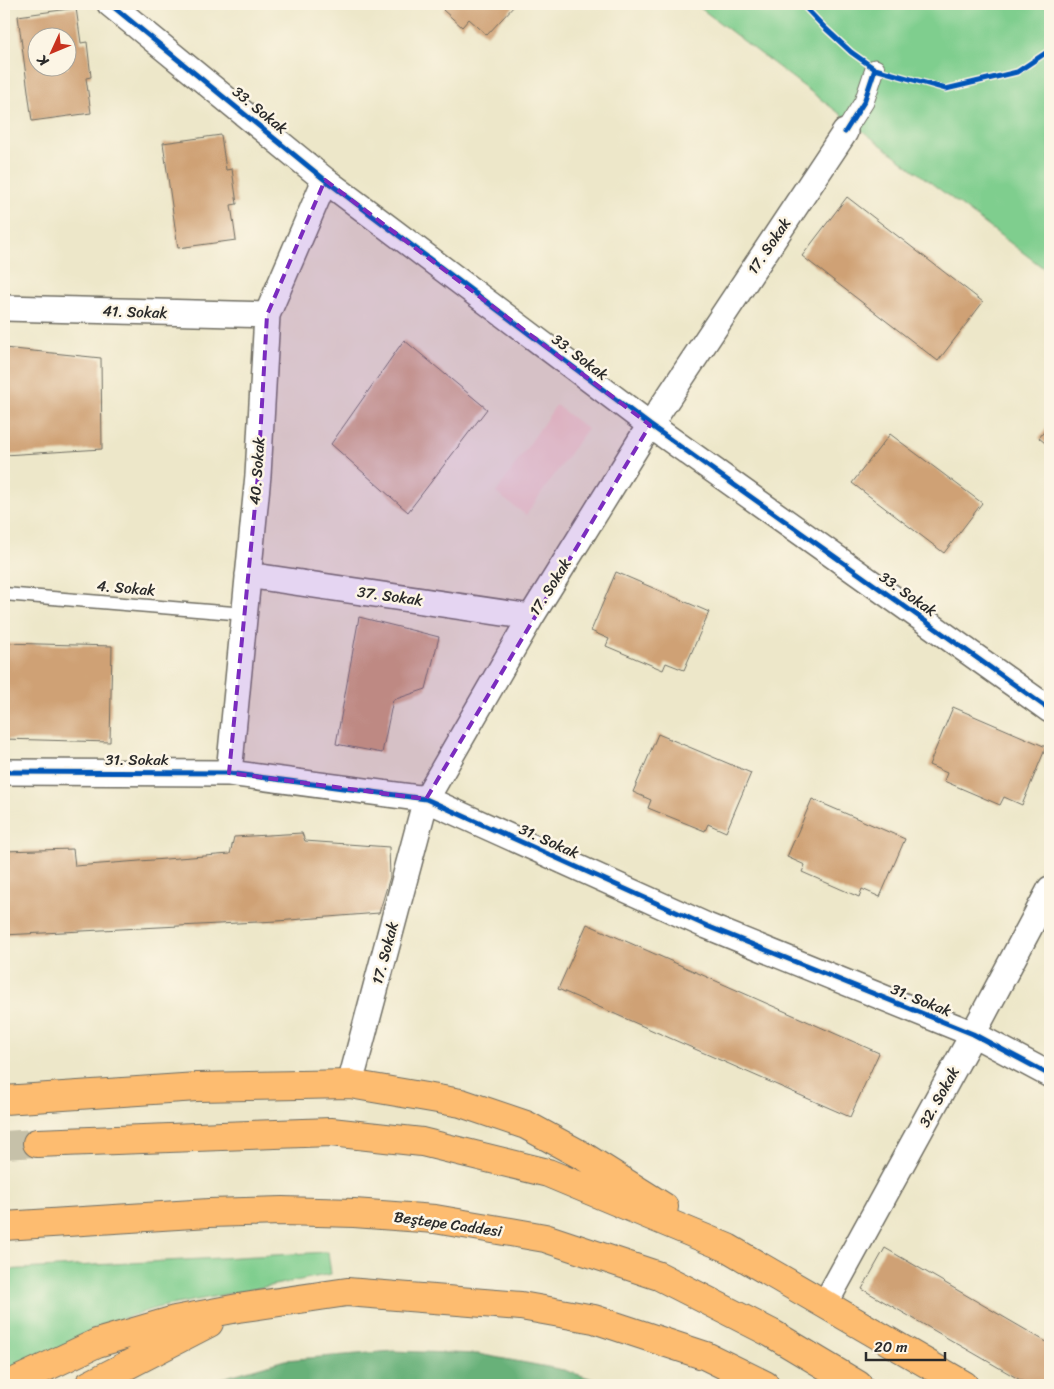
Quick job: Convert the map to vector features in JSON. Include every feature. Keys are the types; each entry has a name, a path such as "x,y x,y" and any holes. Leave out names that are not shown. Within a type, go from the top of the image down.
{"main road":[{"path":"4,1100 197,1087 350,1084 461,1103 526,1125 583,1156 728,1248 964,1385"},
{"path":"37,1143 331,1132 422,1142 548,1173 728,1248"},
{"name":"Beştepe Caddesi","path":"4,1226 180,1215 282,1211 354,1213 435,1219 545,1238 659,1276 771,1333 858,1385"},
{"path":"8,1385 97,1343 175,1320 238,1308 347,1292 521,1306 594,1318 706,1356 765,1385"},
{"path":"89,1385 238,1308"}],"street":[{"name":"33. Sokak","path":"110,4 325,180 650,425 1050,710"},
{"path":"845,132 864,102 875,69"},
{"name":"17. Sokak","path":"350,1084 426,799 532,617 650,425 845,132"},
{"name":"40. Sokak","path":"230,773 258,475 267,315 325,180"},
{"name":"41. Sokak","path":"4,308 267,315"},
{"name":"37. Sokak","path":"248,575 532,617"},
{"name":"31. Sokak","path":"4,772 230,773 426,799 707,926 973,1034 1050,1075"},
{"name":"32. Sokak","path":"825,1304 1050,889"}],"lane":[{"name":"4. Sokak","path":"4,594 245,614"}],"highlighted area":[{"path":"325,180 650,425 426,799 229,773 258,475 267,315"}],"shaded area":[{"path":"556,405 587,429 526,515 496,493"}],"green space":[{"path":"695,4 1050,4 1050,273"},
{"path":"328,1252 331,1274 156,1308 102,1325 4,1377 4,1270"},
{"path":"393,1351 478,1354 564,1370 611,1385 198,1385 285,1360"}],"building":[{"path":"449,4 516,4 487,35 469,19 462,27 443,10"},
{"path":"76,8 81,43 87,42 91,77 86,78 91,113 32,121 18,16"},
{"path":"221,135 226,170 232,169 237,204 231,205 236,240 178,248 163,143"},
{"path":"847,197 983,302 938,361 802,256"},
{"path":"404,340 487,409 408,512 331,444"},
{"path":"4,348 101,358 102,449 4,455"},
{"path":"1050,424 1050,447 1039,438"},
{"path":"890,434 982,503 944,553 852,483"},
{"path":"616,572 709,612 684,670 666,663 663,670 606,646 609,639 591,631"},
{"path":"359,617 439,637 426,689 393,700 382,753 336,744"},
{"path":"4,643 112,646 110,742 4,739"},
{"path":"953,707 1046,747 1022,805 1004,797 1000,805 944,781 947,773 929,765"},
{"path":"658,734 751,773 726,832 708,824 705,831 648,808 651,800 633,792"},
{"path":"812,799 905,839 880,897 862,889 859,897 802,872 805,865 787,857"},
{"path":"302,833 305,841 389,847 390,877 379,913 277,921 4,935 4,851 73,849 75,866 230,854 234,837"},
{"path":"587,924 879,1053 850,1117 558,989"},
{"path":"885,1248 1050,1344 1050,1385 1029,1385 862,1289"}],"tunnel":[{"path":"4,1145 37,1143"}],"cycle path":[{"path":"110,4 325,180 650,425 1050,710"},
{"path":"802,4 851,52 875,69 946,89 1017,72 1050,50"},
{"path":"845,132 864,102 875,69"},
{"path":"4,772 229,773 426,799 707,926 973,1034 1050,1075"}]}
